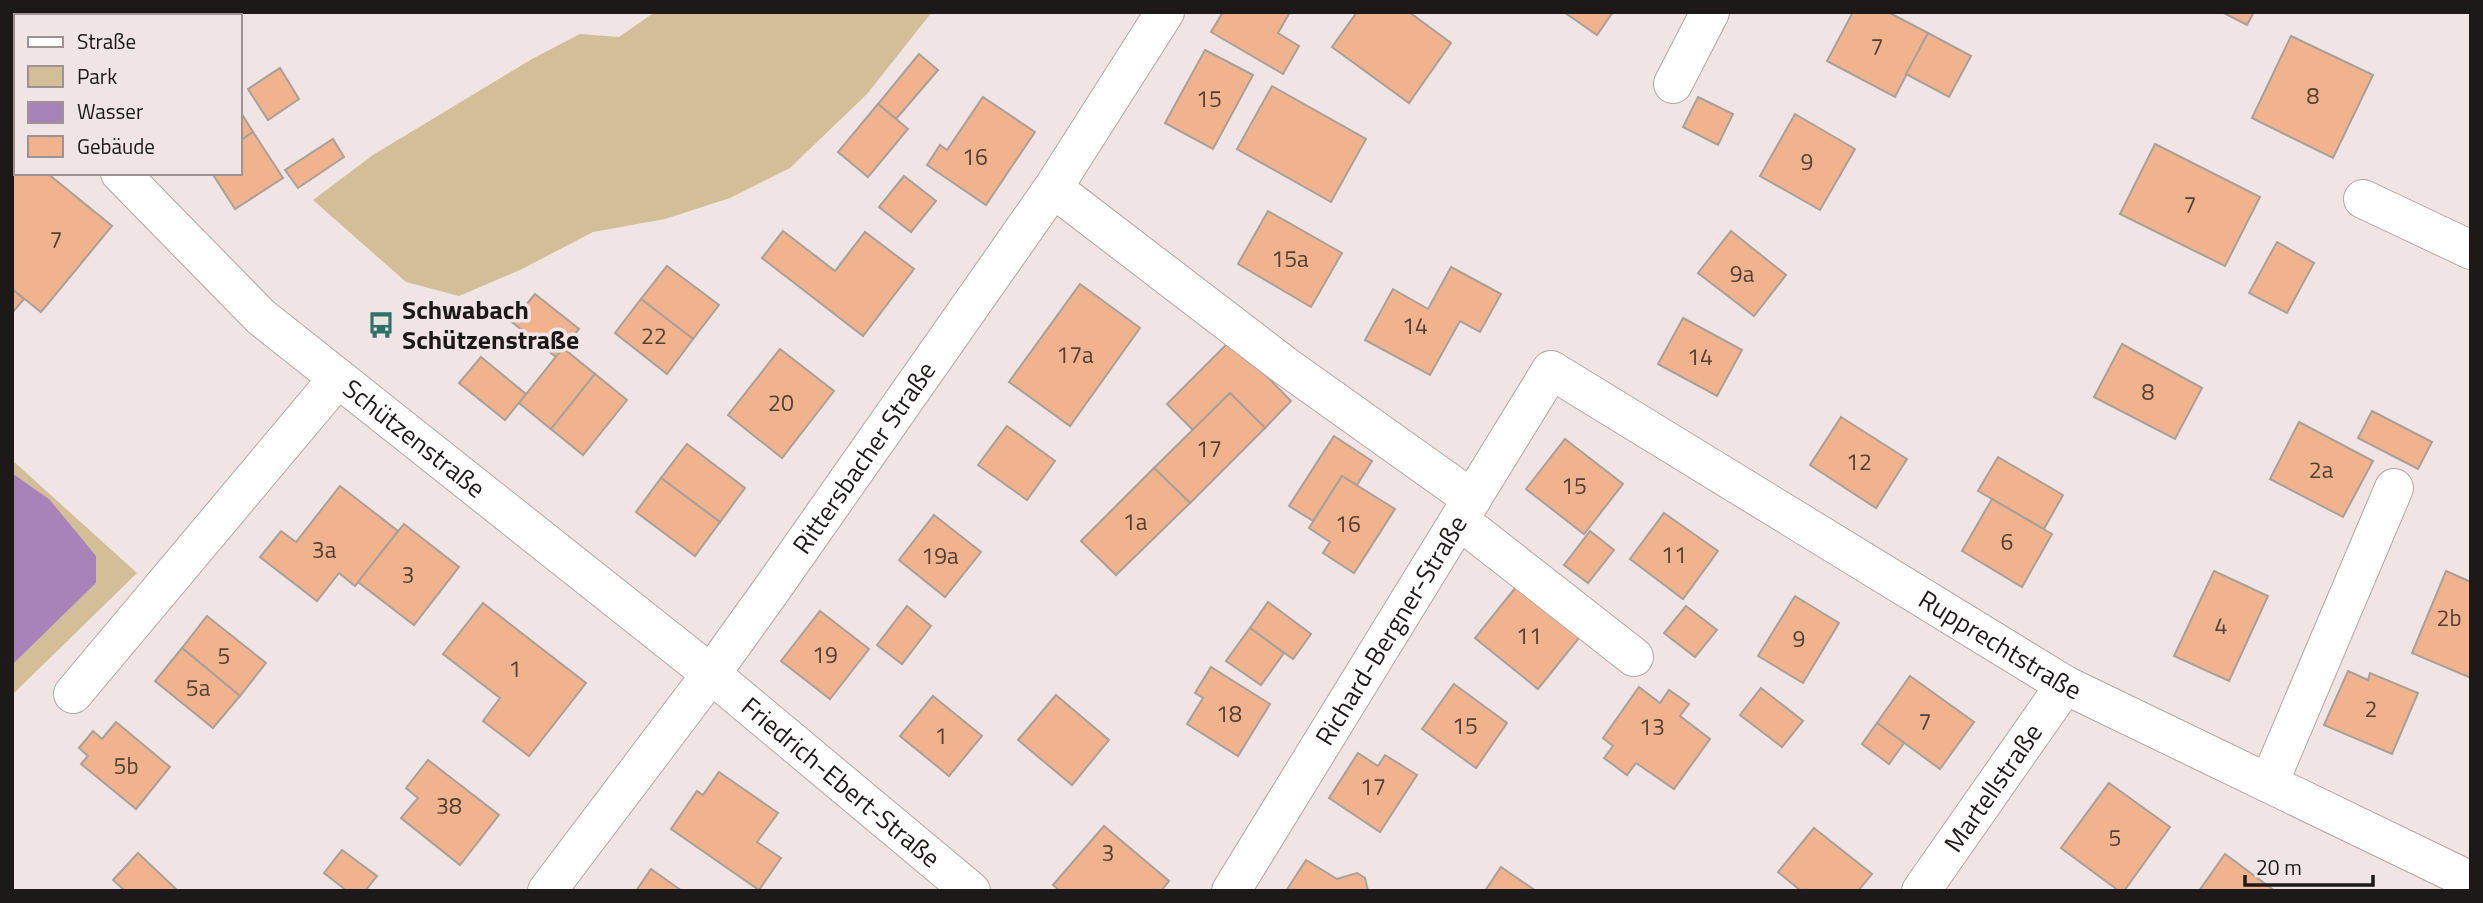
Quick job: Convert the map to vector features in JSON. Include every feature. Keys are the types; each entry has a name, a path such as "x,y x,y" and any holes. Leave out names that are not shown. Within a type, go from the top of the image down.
{"street":[{"name":"Rittersbacher Straße","path":"547,891 711,674 1053,188 1165,12"},
{"path":"1674,84 1710,12"},
{"name":"Schützenstraße","path":"127,177 261,317 711,674"},
{"path":"1053,188 1466,509 1633,657"},
{"path":"2363,199 2471,250"},
{"name":"Richard-Bergner-Straße","path":"1231,891 1551,370"},
{"name":"Rupprechtstraße","path":"1551,370 2066,685 2471,881"},
{"path":"73,694 338,378"},
{"path":"2269,783 2394,488"},
{"name":"Friedrich-Ebert-Straße","path":"711,674 971,891"},
{"name":"Martellstraße","path":"1921,891 2066,685"}],"green space":[{"path":"655,12 932,12 867,94 790,168 730,198 665,219 593,232 522,269 459,296 406,282 313,200 373,155 532,59 580,34 619,37"},
{"path":"12,460 137,573 12,695 12,665 96,583 49,499 12,473"}],"water":[{"path":"12,473 49,499 96,556 96,583 12,665"}],"building":[{"path":"156,12 157,14 117,14"},
{"path":"1223,12 1290,12 1278,33 1299,46 1283,74 1211,32"},
{"path":"1357,12 1409,12 1451,43 1409,103 1332,47"},
{"path":"1564,12 1613,12 1597,35"},
{"path":"1853,12 1888,12 1928,33 1895,97 1827,61"},
{"path":"2222,12 2254,12 2247,25"},
{"path":"1928,33 1971,56 1949,97 1906,74"},
{"path":"2291,36 2373,75 2333,158 2252,118"},
{"path":"1205,50 1253,75 1213,149 1165,123"},
{"path":"919,54 938,70 896,119 878,104"},
{"path":"280,68 299,99 268,120 248,89"},
{"path":"1272,86 1366,139 1331,202 1237,149"},
{"path":"983,97 1035,132 986,205 927,165 940,145 947,150"},
{"path":"1698,97 1733,114 1718,145 1683,127"},
{"path":"878,104 908,129 868,177 838,152"},
{"path":"242,114 253,132 242,140"},
{"path":"1795,114 1855,149 1820,210 1760,176"},
{"path":"253,132 283,178 235,209 213,175 242,175 242,140"},
{"path":"333,139 344,157 298,188 285,170"},
{"path":"2155,144 2260,197 2225,266 2120,214"},
{"path":"14,161 14,175 49,175 112,226 41,312 12,289"},
{"path":"904,176 936,201 911,232 879,207"},
{"path":"1268,211 1342,253 1311,307 1238,264"},
{"path":"783,231 835,271 865,232 914,269 863,336 762,258"},
{"path":"1731,231 1786,275 1754,316 1698,273"},
{"path":"2277,242 2314,263 2287,313 2249,293"},
{"path":"667,266 719,305 693,339 641,299"},
{"path":"1451,267 1501,294 1480,332 1460,321 1430,375 1365,340 1393,289 1428,309"},
{"path":"1080,284 1140,328 1070,426 1009,382"},
{"path":"12,289 24,299 12,313"},
{"path":"535,294 579,329 556,357 512,322"},
{"path":"641,299 693,339 667,374 615,333"},
{"path":"1683,318 1742,350 1717,396 1658,364"},
{"path":"1231,340 1291,401 1265,428 1230,393 1193,430 1167,404"},
{"path":"2122,344 2202,388 2175,439 2094,397"},
{"path":"563,348 595,374 551,429 519,403"},
{"path":"780,349 834,391 782,458 728,415"},
{"path":"481,357 526,394 505,420 459,383"},
{"path":"595,374 627,400 583,455 551,429"},
{"path":"1230,393 1265,428 1190,503 1154,468"},
{"path":"2372,411 2432,442 2418,469 2358,438"},
{"path":"1841,417 1907,459 1876,508 1810,465"},
{"path":"2299,422 2373,461 2343,517 2270,479"},
{"path":"1007,426 1055,461 1027,500 978,465"},
{"path":"1334,436 1372,461 1357,485 1342,476 1313,521 1289,506"},
{"path":"1565,439 1623,484 1584,534 1526,489"},
{"path":"687,444 745,488 720,522 661,478"},
{"path":"1998,457 2063,495 2044,529 1978,491"},
{"path":"1154,468 1190,503 1116,575 1081,541"},
{"path":"1342,476 1395,509 1354,573 1323,553 1330,542 1309,528"},
{"path":"661,478 720,522 695,556 636,512"},
{"path":"340,486 398,531 355,586 339,573 317,601 260,557 281,531 296,542"},
{"path":"1992,499 2052,534 2022,587 1962,551"},
{"path":"1664,513 1718,551 1683,599 1630,559"},
{"path":"934,515 981,552 945,597 899,560"},
{"path":"404,524 459,567 414,625 358,582"},
{"path":"1590,531 1614,550 1588,583 1564,565"},
{"path":"2214,571 2268,596 2229,681 2174,656"},
{"path":"2446,571 2471,582 2471,678 2412,653"},
{"path":"1520,582 1583,633 1538,689 1475,638"},
{"path":"1795,596 1839,623 1803,683 1758,656"},
{"path":"1268,602 1311,634 1293,659 1250,628"},
{"path":"483,603 586,683 529,756 483,721 500,698 443,654"},
{"path":"907,606 931,626 902,664 877,645"},
{"path":"1686,606 1717,630 1695,657 1664,633"},
{"path":"820,611 869,649 830,699 781,661"},
{"path":"207,616 266,663 240,696 182,648"},
{"path":"1250,628 1284,653 1261,685 1226,661"},
{"path":"182,648 240,696 213,728 155,681"},
{"path":"1211,667 1270,704 1238,756 1187,724 1203,698 1195,693"},
{"path":"2348,671 2368,680 2370,673 2418,693 2392,754 2324,725"},
{"path":"1910,676 1974,722 1940,769 1877,723"},
{"path":"1454,684 1507,723 1476,768 1422,729"},
{"path":"1639,687 1660,703 1669,690 1689,704 1680,716 1710,739 1674,789 1636,763 1627,775 1604,758 1613,746 1603,738"},
{"path":"1761,688 1803,721 1782,747 1740,715"},
{"path":"1056,695 1109,740 1072,785 1018,740"},
{"path":"933,696 982,736 949,776 900,736"},
{"path":"116,722 170,767 136,809 81,764 88,756 79,748 93,731 102,739"},
{"path":"1877,723 1904,743 1889,764 1862,744"},
{"path":"1358,753 1378,766 1385,755 1417,775 1380,832 1329,798"},
{"path":"428,760 499,815 460,865 401,818 418,798 406,788"},
{"path":"719,772 778,813 757,842 781,858 759,890 671,829 697,791 703,795"},
{"path":"2109,783 2170,827 2124,891 2119,891 2061,848"},
{"path":"1104,826 1169,881 1161,891 1060,891 1053,885"},
{"path":"1814,828 1872,874 1858,891 1801,891 1778,872"},
{"path":"342,850 377,876 365,891 347,891 324,873"},
{"path":"138,853 178,891 122,891 113,880"},
{"path":"2225,854 2275,891 2199,891"},
{"path":"1306,860 1337,879 1357,873 1365,878 1368,891 1286,891"},
{"path":"1501,867 1536,891 1485,891"},
{"path":"651,869 682,891 636,891"}],"place":[{"name":"Schwabach Schützenstraße","path":"381,325"}]}
